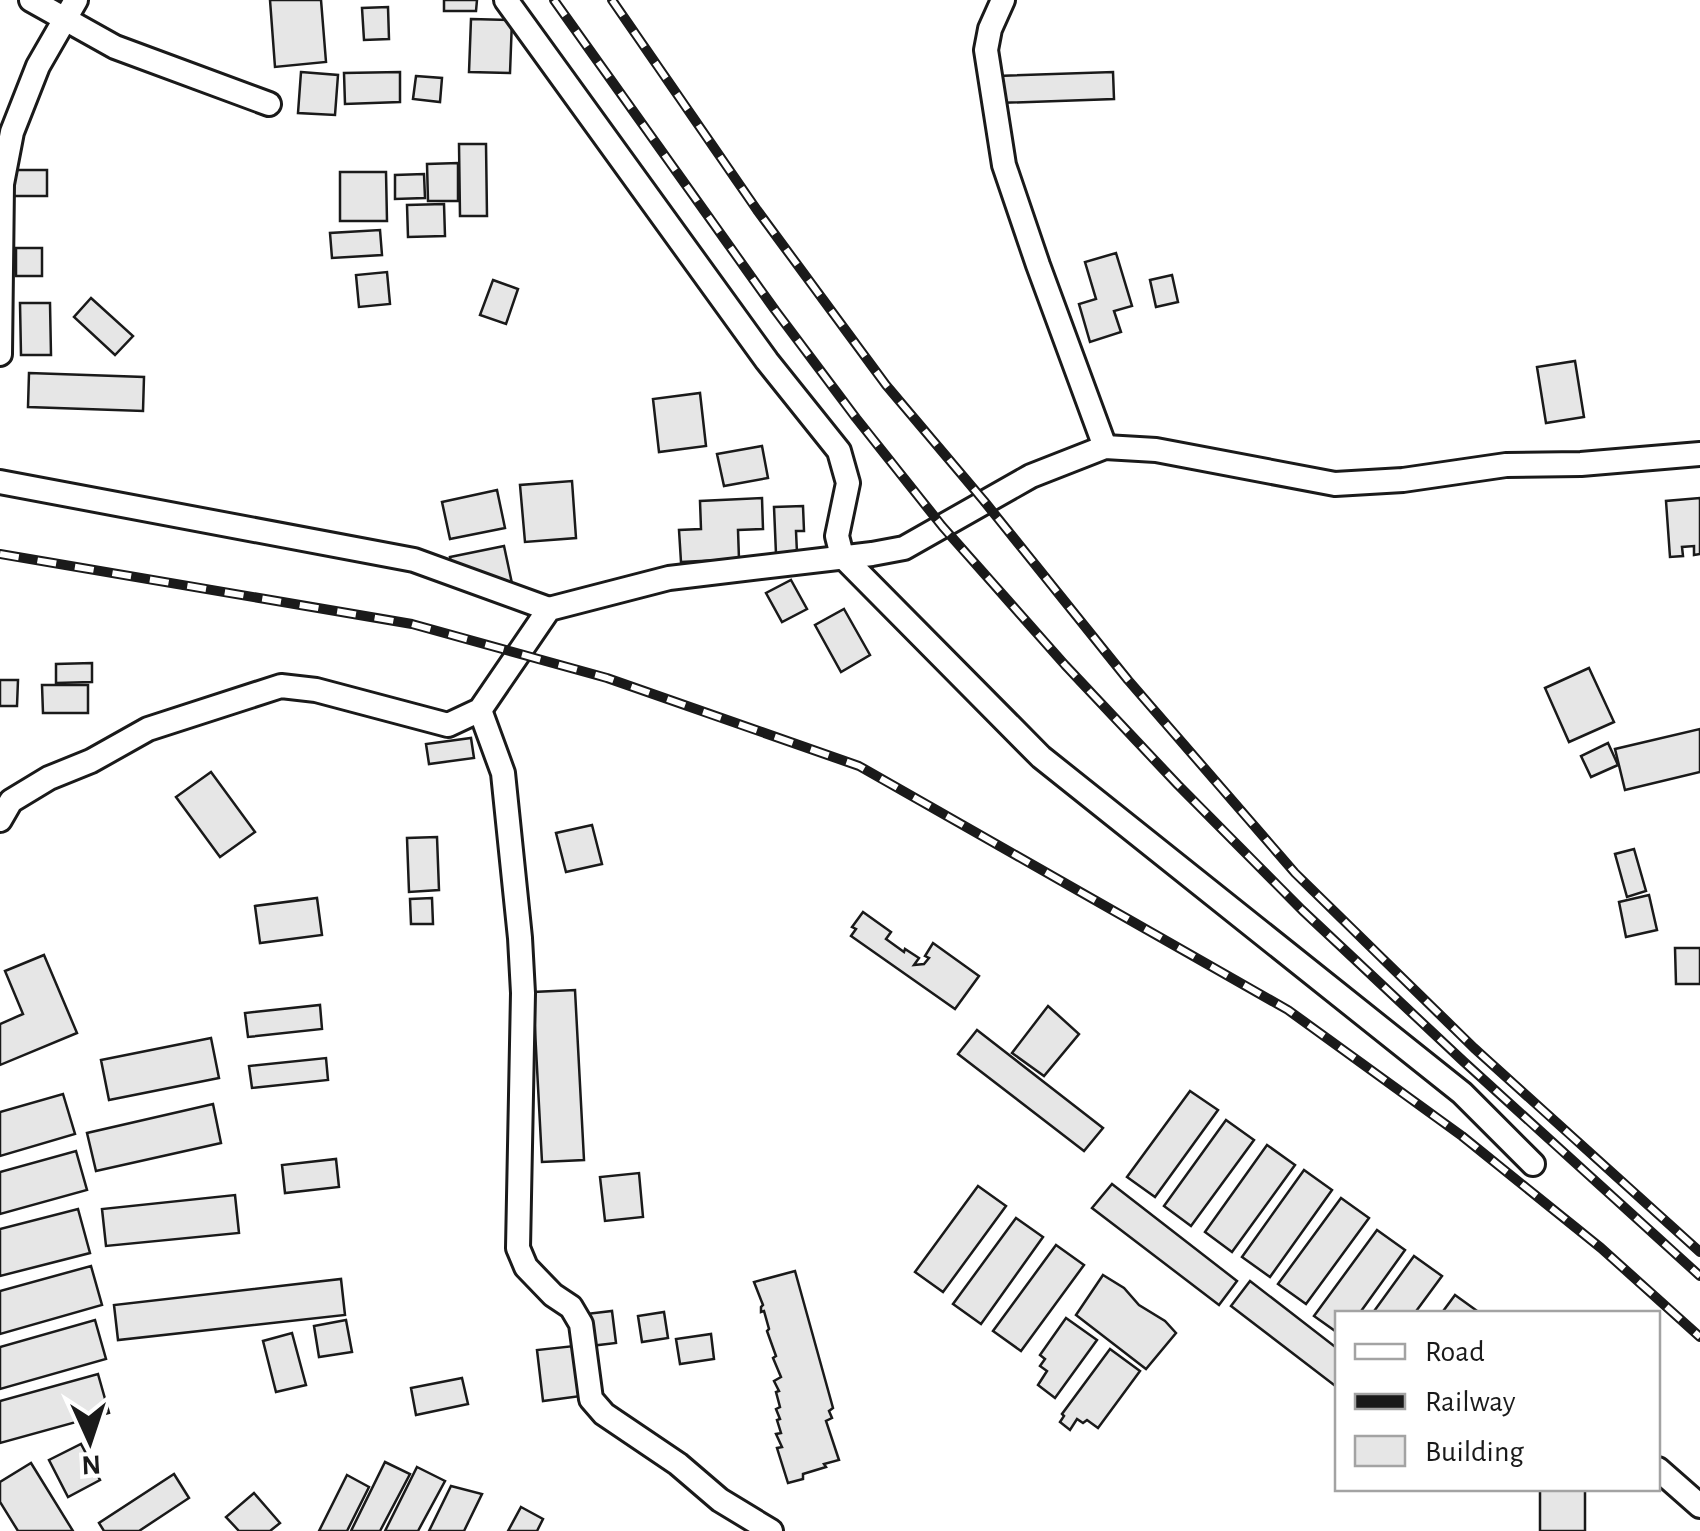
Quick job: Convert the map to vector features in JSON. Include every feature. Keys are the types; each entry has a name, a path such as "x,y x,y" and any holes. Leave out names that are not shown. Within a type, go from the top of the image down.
{"street":[{"path":"31,0 71,9 115,47 269,104"},
{"path":"506,0 767,361 839,451 848,483 837,536 842,556 1042,757 1462,1093 1533,1164"},
{"path":"1003,0 990,28 986,50 1004,165 1104,447"},
{"path":"0,354 2,184 12,132 38,66 71,9"},
{"path":"0,482 414,560 548,609 669,578 904,548 1031,476 1104,447 1156,450 1335,484 1403,480 1506,465 1581,464 1700,454"},
{"path":"0,820 12,802 36,786 148,729 281,686 316,690 448,725 480,710 548,609"},
{"path":"480,710 502,773 520,938 523,993 518,1248 526,1268 571,1307 581,1324 591,1399 604,1414 678,1464 720,1500 771,1531"},
{"path":"1660,1470 1700,1506"}],"building":[{"path":"270,0 321,0 326,62 275,67"},
{"path":"444,0 477,0 476,11 444,11"},
{"path":"388,7 389,39 364,40 362,8"},
{"path":"471,19 512,20 510,73 469,72"},
{"path":"301,72 338,75 335,115 298,113"},
{"path":"400,72 400,102 345,104 344,73"},
{"path":"1113,72 1114,99 998,103 997,76"},
{"path":"416,76 442,78 440,102 413,99"},
{"path":"459,144 486,144 487,216 460,216"},
{"path":"458,163 458,201 428,201 427,164"},
{"path":"12,170 47,170 47,196 12,196"},
{"path":"340,172 386,172 387,221 340,221"},
{"path":"424,174 425,198 395,199 395,175"},
{"path":"444,204 445,236 408,237 407,205"},
{"path":"380,230 382,255 332,258 330,233"},
{"path":"16,248 42,248 42,276 16,276"},
{"path":"1116,253 1132,306 1114,311 1121,332 1090,342 1079,304 1096,299 1085,262"},
{"path":"387,272 390,304 359,307 356,275"},
{"path":"1172,275 1178,302 1156,307 1150,280"},
{"path":"493,280 518,289 506,324 480,315"},
{"path":"91,298 133,336 115,355 74,317"},
{"path":"20,303 50,303 51,355 21,355"},
{"path":"1575,361 1584,417 1546,423 1537,367"},
{"path":"29,373 144,377 143,411 28,407"},
{"path":"700,393 706,446 659,452 653,399"},
{"path":"762,446 768,478 724,486 717,454"},
{"path":"572,481 576,538 525,542 520,485"},
{"path":"497,490 505,528 450,539 442,502"},
{"path":"762,498 763,529 738,530 739,559 681,562 679,530 701,529 700,501"},
{"path":"1700,498 1700,554 1694,555 1694,546 1682,547 1683,556 1670,557 1666,501"},
{"path":"803,506 804,531 796,531 797,553 776,554 774,507"},
{"path":"504,546 513,588 452,567 450,557"},
{"path":"791,580 807,609 782,622 766,593"},
{"path":"844,609 870,655 841,672 815,625"},
{"path":"92,663 92,682 56,683 56,664"},
{"path":"1589,668 1614,722 1569,742 1545,688"},
{"path":"0,680 18,680 17,706 0,706"},
{"path":"42,685 88,685 88,713 43,713"},
{"path":"1700,729 1700,772 1625,790 1615,749"},
{"path":"471,738 474,758 429,764 426,744"},
{"path":"1608,743 1618,765 1591,777 1581,756"},
{"path":"211,772 255,832 220,857 176,797"},
{"path":"592,825 602,864 566,872 556,833"},
{"path":"437,837 439,890 409,892 407,838"},
{"path":"1634,849 1646,891 1627,897 1615,854"},
{"path":"1649,895 1657,930 1626,937 1619,902"},
{"path":"317,898 322,935 260,943 255,906"},
{"path":"432,898 433,924 411,924 410,899"},
{"path":"863,912 891,932 886,939 919,958 914,965 924,964 933,943 979,976 955,1009 851,936 856,929 852,927"},
{"path":"1675,948 1700,948 1700,984 1676,984"},
{"path":"44,955 77,1033 0,1065 0,1024 23,1014 5,971"},
{"path":"575,990 584,1160 542,1162 533,992"},
{"path":"320,1005 322,1029 248,1037 245,1013"},
{"path":"1048,1006 1079,1034 1044,1076 1012,1053"},
{"path":"977,1030 1103,1128 1084,1151 958,1054"},
{"path":"211,1038 219,1078 109,1100 101,1060"},
{"path":"326,1058 328,1080 252,1088 249,1066"},
{"path":"1190,1091 1218,1110 1155,1197 1127,1177"},
{"path":"63,1094 75,1134 0,1156 0,1112"},
{"path":"213,1104 221,1143 96,1171 87,1133"},
{"path":"1226,1120 1254,1140 1191,1226 1164,1206"},
{"path":"1267,1145 1295,1165 1232,1252 1205,1232"},
{"path":"76,1151 87,1190 0,1214 0,1172"},
{"path":"336,1159 339,1187 285,1193 282,1165"},
{"path":"1304,1170 1332,1190 1270,1277 1242,1257"},
{"path":"639,1173 643,1217 605,1221 600,1177"},
{"path":"1112,1184 1237,1281 1219,1305 1092,1208"},
{"path":"978,1186 1006,1206 943,1292 915,1272"},
{"path":"235,1195 239,1233 106,1246 102,1209"},
{"path":"1341,1198 1369,1218 1306,1304 1278,1284"},
{"path":"78,1209 90,1253 0,1276 0,1229"},
{"path":"1016,1218 1043,1237 981,1324 953,1304"},
{"path":"1377,1230 1405,1250 1361,1311 1335,1311 1335,1331 1314,1316"},
{"path":"1056,1245 1084,1265 1021,1351 993,1331"},
{"path":"1414,1256 1442,1276 1416,1311 1374,1311"},
{"path":"91,1266 102,1305 0,1334 0,1291"},
{"path":"795,1271 833,1408 829,1411 832,1418 826,1421 839,1460 788,1483 776,1434 781,1433 776,1409 780,1407 776,1392 779,1391 774,1381 781,1377 754,1282"},
{"path":"1103,1275 1176,1333 1146,1369 1076,1315"},
{"path":"341,1279 345,1315 118,1340 114,1305"},
{"path":"1250,1281 1335,1347 1335,1386 1231,1306"},
{"path":"1455,1295 1477,1311 1443,1311"},
{"path":"612,1311 616,1343 590,1346 586,1314"},
{"path":"664,1312 668,1338 642,1342 638,1316"},
{"path":"1066,1318 1097,1340 1055,1398 1038,1385 1047,1371 1040,1366 1045,1359 1040,1355"},
{"path":"95,1320 106,1359 0,1389 0,1347"},
{"path":"346,1320 352,1352 319,1357 314,1326"},
{"path":"292,1333 306,1385 276,1392 263,1341"},
{"path":"711,1334 714,1359 680,1364 676,1339"},
{"path":"574,1346 581,1396 543,1401 537,1350"},
{"path":"1110,1349 1140,1371 1098,1428 1087,1420 1083,1423 1077,1419 1070,1430 1060,1422 1062,1414"},
{"path":"98,1374 109,1413 0,1443 0,1401"},
{"path":"462,1378 468,1404 416,1415 411,1388"},
{"path":"81,1444 100,1480 68,1497 49,1460"},
{"path":"385,1462 410,1474 380,1531 351,1531"},
{"path":"31,1463 73,1531 18,1531 0,1502 0,1482"},
{"path":"417,1467 445,1481 418,1531 385,1531"},
{"path":"174,1474 189,1498 139,1531 104,1531 99,1523"},
{"path":"347,1475 369,1487 347,1531 319,1531"},
{"path":"451,1486 482,1494 464,1531 429,1531"},
{"path":"1540,1491 1585,1491 1585,1531 1540,1531"},
{"path":"254,1493 280,1523 270,1531 239,1531 226,1517"},
{"path":"521,1507 543,1519 537,1531 508,1531"}],"railway":[{"path":"554,0 856,418 942,526 1065,665 1302,910 1700,1276"},
{"path":"612,0 757,210 886,385 1128,680 1295,873 1474,1048 1700,1252"},
{"path":"0,554 412,624 607,678 859,766 1288,1010 1462,1136 1601,1248 1700,1337"}]}
